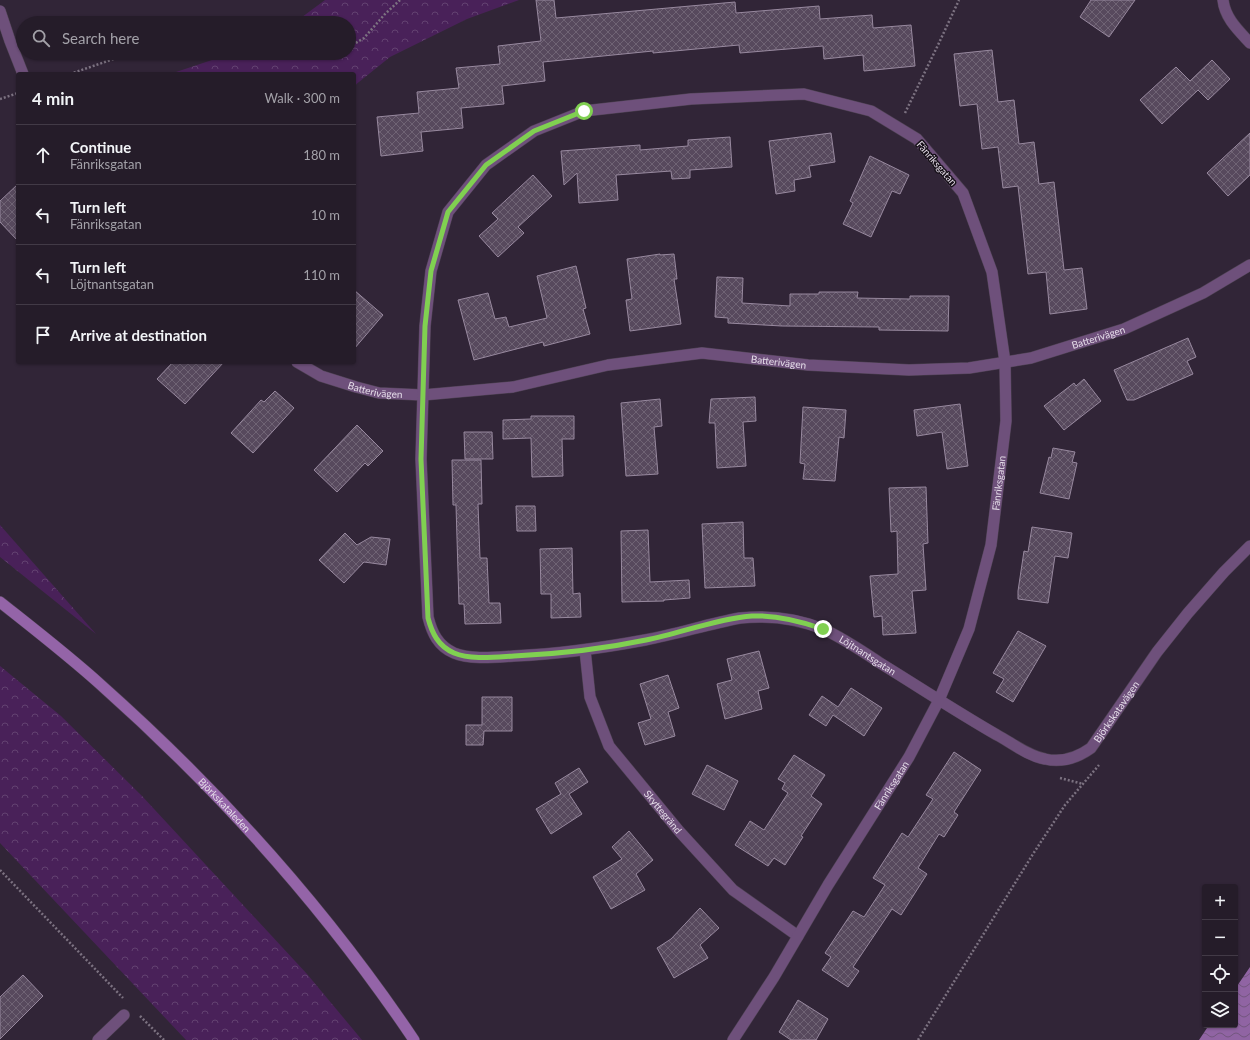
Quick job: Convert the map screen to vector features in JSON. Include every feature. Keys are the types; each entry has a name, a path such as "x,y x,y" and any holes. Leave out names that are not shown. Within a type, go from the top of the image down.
{"main road":[{"name":"Björkskataleden","path":"0,602 100,684 168,747 233,814 302,891 351,952 414,1040"}],"street":[{"path":"1223,0 1224,8 1234,26 1250,43"},
{"path":"0,11 16,57"},
{"path":"17,60 22,72"},
{"name":"Fänriksgatan","path":"459,655 440,644 432,632 428,618 421,459 425,326 431,271 448,212 486,165 534,131 584,111 691,99 804,94 871,111 917,139 963,193 992,272 1005,362 1006,421 991,545 969,629 939,700 909,757 828,885 774,977 733,1040"},
{"name":"Batterivägen","path":"300,364 321,376 379,393 423,395 513,387 608,365 702,353 808,366 909,370 969,368 1031,358 1124,329 1203,293 1250,265"},
{"name":"Björkskatavägen","path":"939,700 1036,757 1046,760 1056,760 1070,759 1081,755 1091,748 1097,741 1148,665 1188,613 1224,572 1250,546"},
{"name":"Löjtnantsgatan","path":"459,655 473,657 502,657 545,655 646,640 740,618 754,616 778,617 802,621 823,629 939,700"},
{"name":"Skyttegränd","path":"584,650 590,697 609,746 679,831 733,890 798,936"},
{"path":"98,1040 124,1015"}],"path":[{"path":"356,43 364,38 384,14 400,0"},
{"path":"898,128 959,0"},
{"path":"76,72 111,60"},
{"path":"0,99 16,94"},
{"path":"918,1040 1057,817 1065,805 1100,763"},
{"path":"0,870 126,1002"},
{"path":"137,1013 164,1040"}],"green space":[{"path":"325,0 519,0 467,19 390,57 356,84 356,72 176,72 212,60 356,60 356,16 303,16"},
{"path":"0,525 96,634 0,557"},
{"path":"0,666 61,716 142,796 307,974 362,1040 186,1040 0,843"}],"water":[{"path":"1250,967 1250,1040 1199,1040 1207,1028 1238,1028 1238,985"}],"building":[{"path":"536,0 554,0 556,18 735,2 736,13 819,6 820,19 872,15 873,28 911,25 915,66 864,71 863,55 824,59 823,46 740,53 739,45 653,53 653,51 543,62 545,81 502,86 504,104 461,108 463,128 421,132 423,151 381,156 377,117 419,113 417,92 459,88 456,68 500,64 498,46 541,41"},
{"path":"1091,0 1135,0 1109,37 1080,17"},
{"path":"992,50 998,102 1014,100 1019,144 1034,142 1039,184 1054,182 1064,270 1082,268 1087,309 1050,314 1046,272 1028,274 1018,186 1003,188 998,147 982,149 977,104 960,106 954,54"},
{"path":"1212,60 1230,79 1208,100 1198,90 1162,124 1140,100 1176,67 1190,81"},
{"path":"831,133 835,162 809,166 811,177 794,180 795,191 776,194 769,141"},
{"path":"1250,133 1250,175 1228,196 1207,173"},
{"path":"730,137 732,167 690,170 690,178 672,179 671,171 616,175 618,200 579,203 577,173 564,185 561,151 640,145 640,150 688,146 688,140"},
{"path":"870,156 909,175 900,194 892,191 871,237 843,224 853,203 850,201"},
{"path":"533,175 552,196 518,227 524,233 498,257 479,236 498,219 492,213"},
{"path":"16,186 16,239 0,222 0,201"},
{"path":"660,254 674,254 677,279 674,279 681,324 630,331 626,300 632,299 627,259"},
{"path":"576,266 586,308 583,309 590,334 544,346 543,342 474,360 458,300 488,293 495,319 506,317 509,327 547,318 537,276"},
{"path":"717,277 743,278 742,303 790,306 790,294 819,294 819,292 858,292 857,298 910,299 910,296 949,296 948,331 879,330 879,327 782,326 728,323 728,318 715,317"},
{"path":"356,292 383,315 356,347"},
{"path":"1188,338 1196,357 1187,361 1193,374 1134,400 1127,400 1114,370"},
{"path":"171,364 222,364 185,404 157,379"},
{"path":"1084,379 1101,401 1064,430 1044,406 1074,383 1076,386"},
{"path":"275,391 294,408 253,453 231,433 261,400 264,402"},
{"path":"755,397 756,421 743,422 746,466 717,468 715,423 709,423 711,399"},
{"path":"660,399 662,426 654,427 658,474 626,476 621,403"},
{"path":"960,404 968,466 947,469 942,432 917,436 914,410"},
{"path":"803,407 846,410 844,438 839,437 835,481 803,479 805,464 800,463"},
{"path":"531,416 574,416 574,439 562,439 563,476 532,477 531,438 503,439 503,420 531,419"},
{"path":"357,425 383,451 368,466 365,463 337,492 314,470"},
{"path":"464,432 492,432 493,459 465,459"},
{"path":"1053,448 1075,452 1072,462 1077,463 1069,499 1040,493 1049,457 1051,458"},
{"path":"452,460 481,460 482,504 478,504 480,558 487,558 489,603 500,603 501,623 465,624 464,604 459,604 456,505 453,505"},
{"path":"926,487 928,543 923,544 926,590 912,591 916,633 883,635 882,616 874,617 870,576 898,574 897,531 891,532 889,488"},
{"path":"516,506 535,506 536,531 517,531"},
{"path":"743,522 744,558 753,558 755,586 705,588 702,524"},
{"path":"1032,527 1072,533 1068,558 1055,556 1048,603 1018,599 1024,551 1028,552"},
{"path":"648,530 650,582 689,580 690,598 664,601 622,602 621,531"},
{"path":"345,533 357,545 371,537 390,539 386,565 364,562 344,583 319,560"},
{"path":"572,548 573,594 580,593 581,617 551,618 551,594 541,594 540,549"},
{"path":"1018,631 1046,646 1013,702 996,692 1004,679 993,673"},
{"path":"759,651 769,688 758,691 762,709 725,719 717,684 732,680 727,659"},
{"path":"668,675 679,708 668,712 675,736 645,745 638,723 651,719 640,684"},
{"path":"851,688 882,708 864,736 833,715 826,726 809,715 822,696 838,707"},
{"path":"482,697 512,697 512,731 484,731 483,745 466,745 466,725 482,725"},
{"path":"954,752 981,770 954,812 958,815 944,837 939,834 918,868 927,874 901,915 892,909 853,967 859,971 848,987 822,970 831,957 825,953 853,911 864,917 885,885 873,878 902,833 908,837 933,799 926,795"},
{"path":"794,755 825,775 811,796 822,804 801,836 803,837 785,865 774,858 768,866 735,845 750,821 764,830 788,793 782,789 785,783 778,779"},
{"path":"707,765 738,781 724,810 692,794"},
{"path":"579,768 588,782 569,794 582,814 551,834 536,809 561,794 555,783"},
{"path":"629,831 653,860 636,874 645,890 611,909 593,877 622,859 612,847"},
{"path":"700,908 719,928 700,945 708,958 674,978 657,948 671,939"},
{"path":"23,975 43,996 0,1039 0,997"},
{"path":"798,1000 828,1019 816,1040 791,1040 779,1032"}],"route":[{"path":"584,111 534,131 486,165 448,212 431,271 425,326 421,459 428,618 432,632 440,644 459,655 473,657 502,657 545,655 646,640 721,621 754,616 778,617 802,621 823,629"}]}
